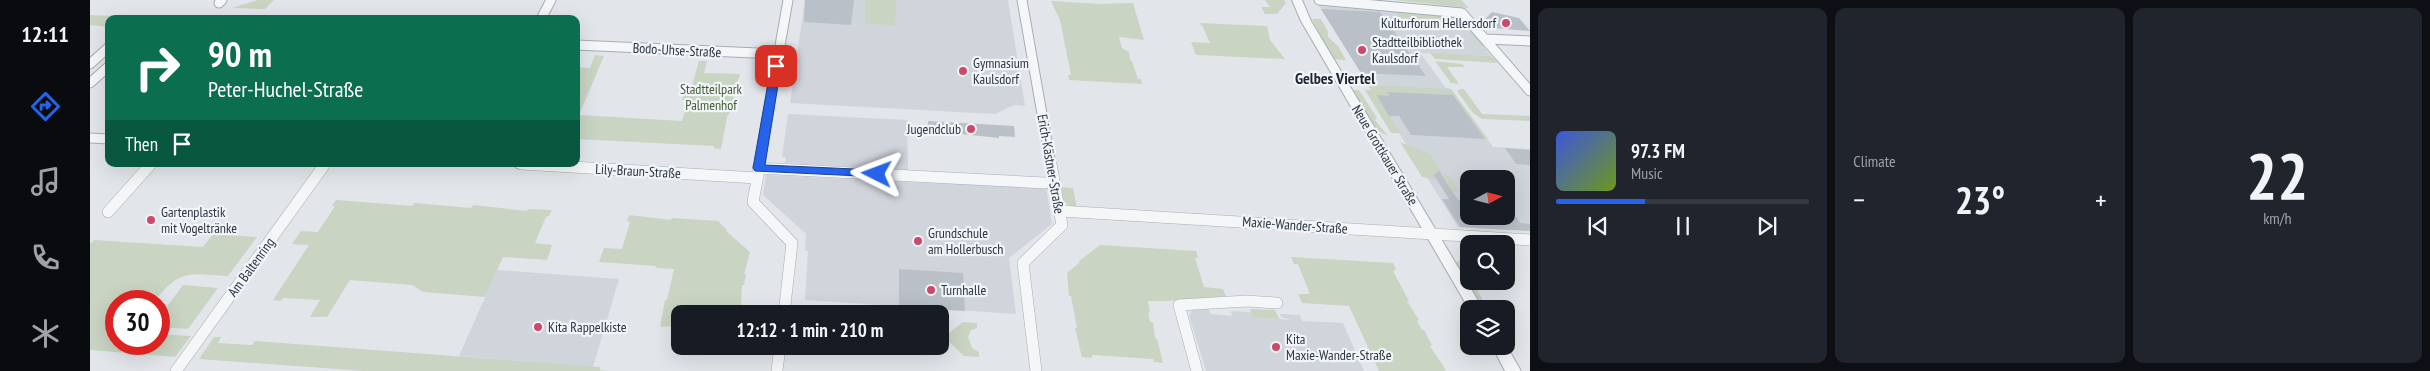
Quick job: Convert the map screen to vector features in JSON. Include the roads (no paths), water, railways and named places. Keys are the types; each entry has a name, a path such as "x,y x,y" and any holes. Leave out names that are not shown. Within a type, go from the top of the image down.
{"street":[{"path":"542,15 551,0"},
{"path":"785,305 792,243 753,202 788,0"},
{"name":"Erich-Kästner-Straße","path":"1022,0 1062,225 1023,263 1036,371"},
{"name":"Neue Grottkauer Straße","path":"1298,0 1306,21 1471,300"},
{"path":"1319,0 1455,11 1467,16 1530,91"},
{"path":"1486,39 1530,41"},
{"name":"Bodo-Uhse-Straße","path":"580,45 778,54"},
{"path":"90,64 105,51"},
{"path":"90,83 105,70"},
{"path":"90,138 105,140"},
{"name":"Lily-Braun-Straße","path":"580,166 758,173"},
{"path":"108,212 148,167"},
{"name":"Am Baltenring","path":"176,371 324,167"},
{"name":"Erich-Kästner-Straße","path":"758,173 1045,183"},
{"name":"Maxie-Wander-Straße","path":"1060,211 1530,240"},
{"path":"1197,371 1179,305 1247,301 1277,303"},
{"path":"777,371 779,355"},
{"path":"1504,355 1513,371"}],"place":[{"name":"Kulturforum Hellersdorf","path":"1506,23"},
{"name":"Stadtteilbibliothek Kaulsdorf","path":"1362,50"},
{"name":"Gymnasium Kaulsdorf","path":"963,71"},
{"name":"Jugendclub","path":"971,129"},
{"name":"Gartenplastik mit Vogeltränke","path":"151,220"},
{"name":"Grundschule am Hollerbusch","path":"918,241"},
{"name":"Turnhalle","path":"931,290"},
{"name":"Kita Rappelkiste","path":"538,327"},
{"name":"Kita Maxie-Wander-Straße","path":"1276,347"}],"district":[{"name":"Gelbes Viertel","path":"1335,78"}],"park label":[{"name":"Stadtteilpark Palmenhof","path":"711,98"}]}
